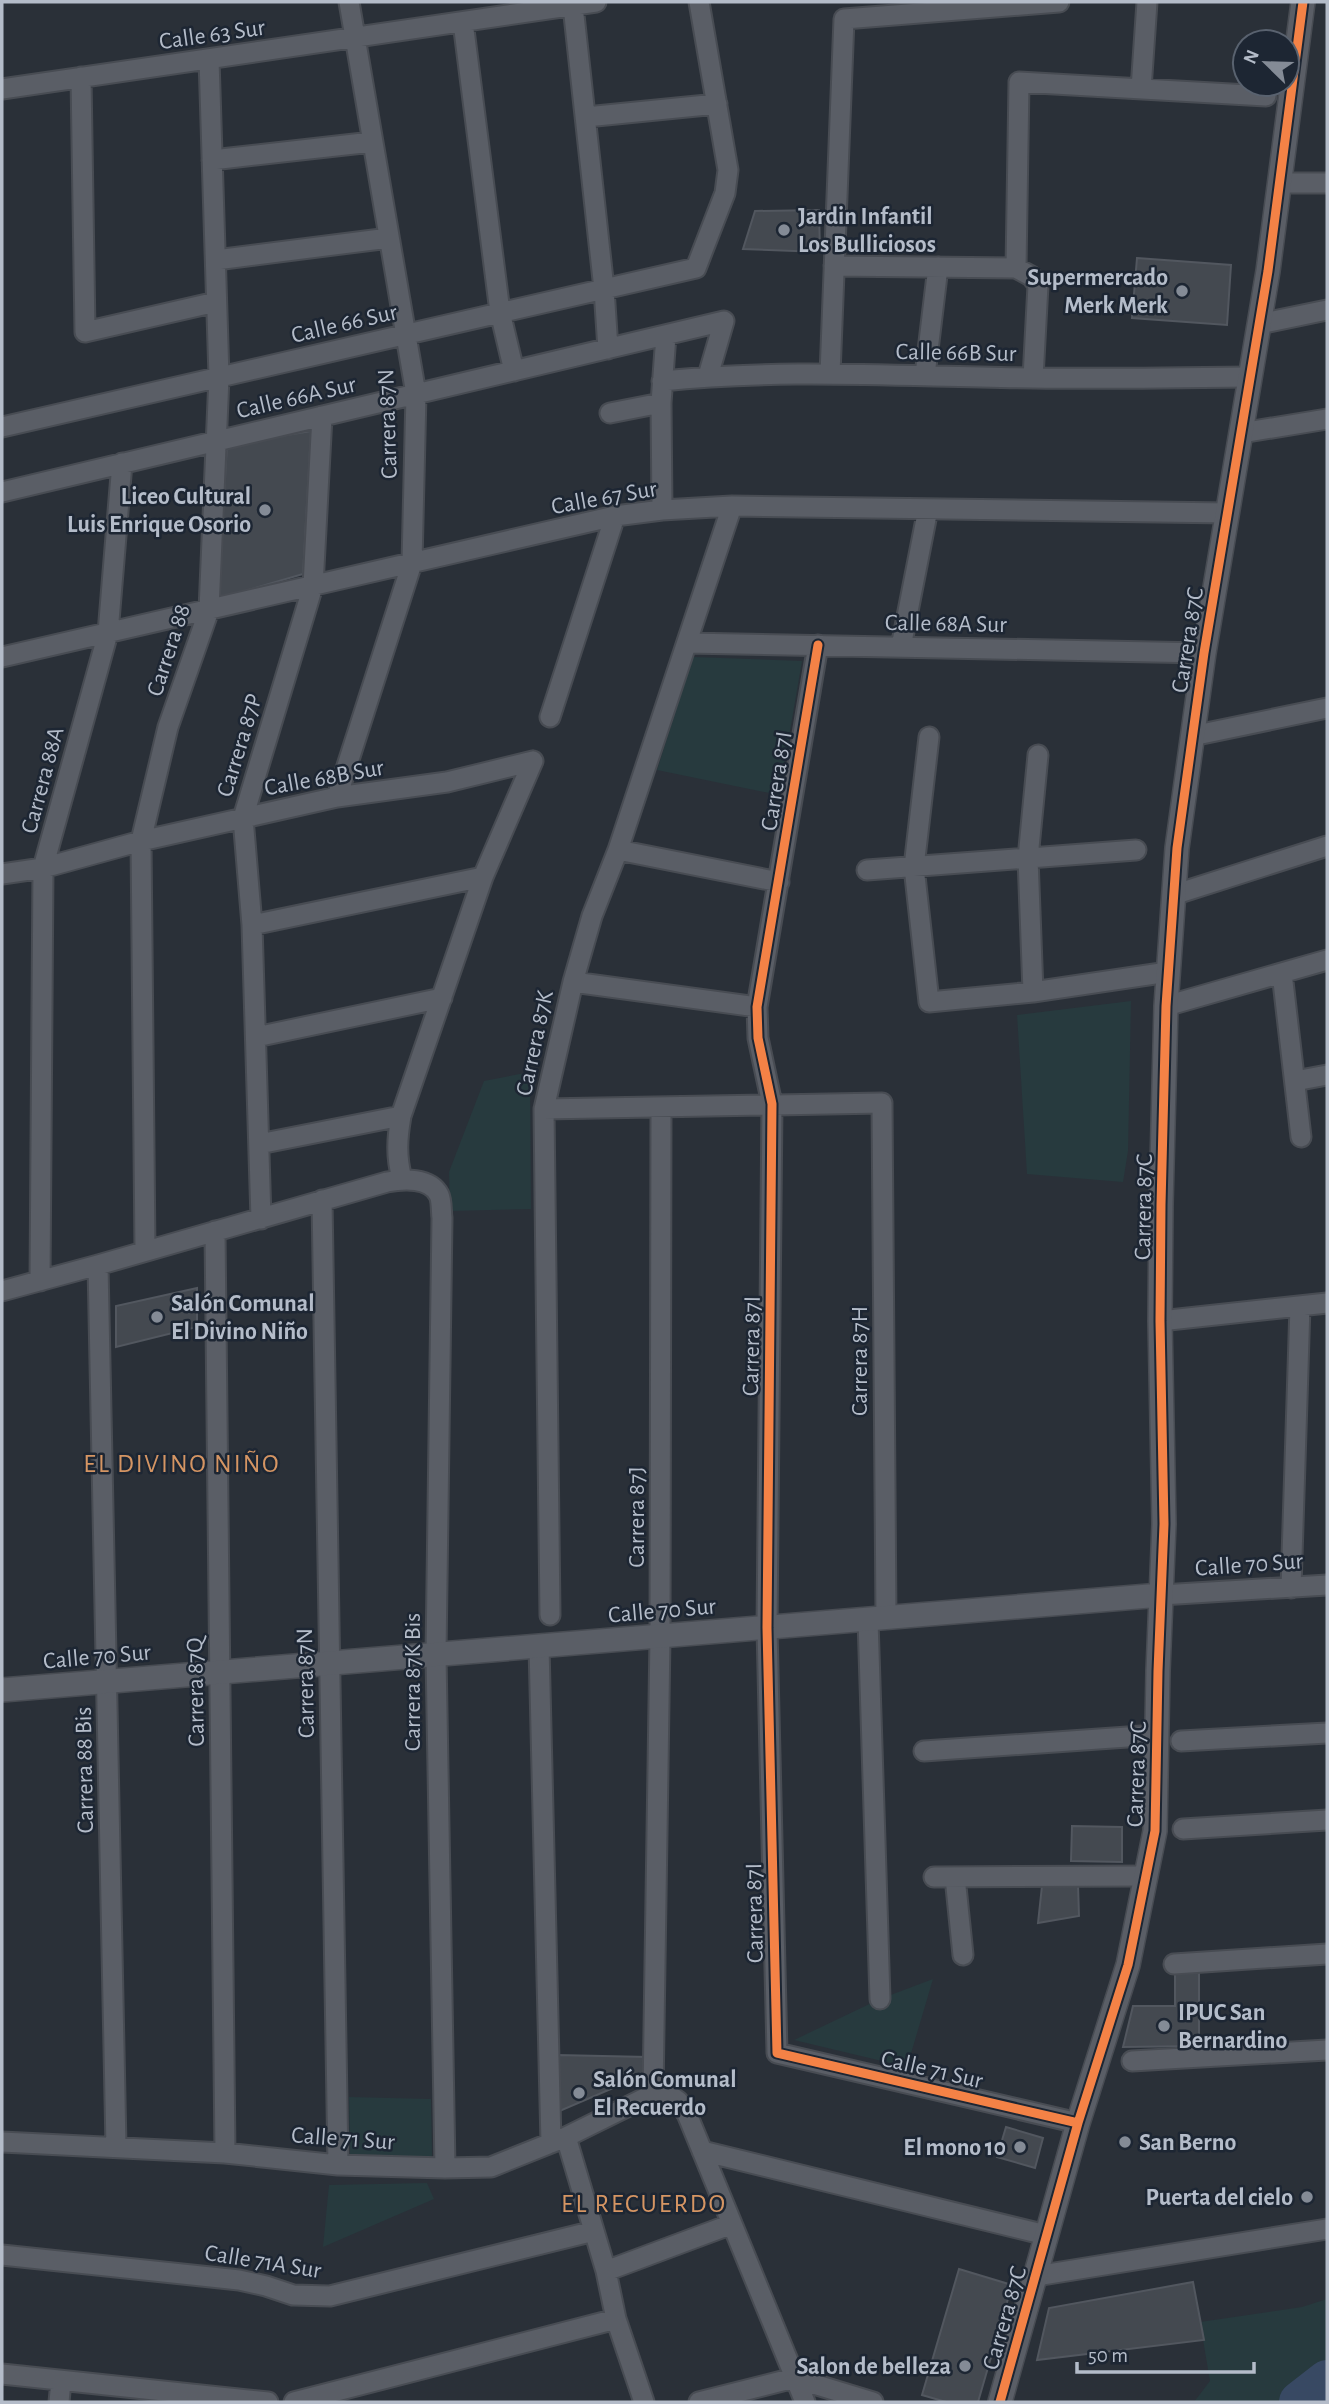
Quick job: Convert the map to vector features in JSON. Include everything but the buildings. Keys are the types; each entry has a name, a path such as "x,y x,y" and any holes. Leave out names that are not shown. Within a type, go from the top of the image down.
{"street":[{"name":"Carrera 87N","path":"337,797 412,563 416,394 349,2"},
{"name":"Calle 63 Sur","path":"2,89 596,2"},
{"path":"586,117 717,104 699,2"},
{"path":"830,374 844,19 1059,2"},
{"path":"1141,89 1147,2"},
{"name":"Carrera 87C","path":"1000,2402 1078,2123 1128,1965 1154,1831 1164,1524 1160,1321 1166,1006 1177,848 1204,653 1259,324 1303,2"},
{"path":"573,6 604,289 608,349"},
{"path":"463,22 500,312 514,371"},
{"name":"Carrera 88","path":"145,1251 141,841 168,727 209,610 219,377 209,59"},
{"path":"81,77 85,332 216,302"},
{"path":"1016,268 1019,82 1231,94"},
{"name":"Calle 66 Sur","path":"2,426 696,268 725,193 728,170 717,104"},
{"path":"212,160 372,142"},
{"path":"1279,183 1327,183"},
{"path":"216,260 389,238"},
{"path":"834,266 1016,268 1031,276 1038,285 1034,378"},
{"path":"925,375 938,267"},
{"path":"1259,324 1327,310"},
{"name":"Calle 66A Sur","path":"2,492 724,321 708,376"},
{"path":"662,510 661,403 666,335"},
{"name":"Calle 66B Sur","path":"662,381 708,376 830,374 1034,378 1250,377"},
{"path":"610,413 661,403"},
{"name":"Carrera 87P","path":"261,1219 251,925 243,818 313,586 322,416"},
{"path":"1241,433 1327,419"},
{"name":"Carrera 88A","path":"40,1281 43,868 108,633 122,463"},
{"name":"Calle 67 Sur","path":"2,657 615,516 662,510 732,506 1228,513"},
{"name":"Carrera 87K","path":"550,1615 544,1109 573,982 592,916 618,850 732,506"},
{"path":"901,647 928,509"},
{"path":"550,717 615,516"},
{"name":"Calle 68A Sur","path":"687,643 1204,653"},
{"name":"Carrera 87I","path":"776,2053 767,1628 772,1104 758,1038 757,1007 818,645"},
{"path":"1192,736 1327,708"},
{"path":"929,737 914,867 929,1003 1033,992 1168,972"},
{"path":"1033,992 1028,858 1038,755"},
{"name":"Calle 68B Sur","path":"2,874 43,868 141,841 337,797 447,782 533,761 483,877"},
{"path":"1174,895 1327,846"},
{"path":"618,850 779,883"},
{"path":"867,870 1136,850"},
{"path":"251,925 483,877"},
{"path":"2,1291 402,1179 397,1160 401,1116 483,877"},
{"path":"1166,1006 1327,960"},
{"path":"1283,973 1301,1137"},
{"path":"573,982 757,1007"},
{"path":"256,1037 442,998"},
{"path":"1295,1081 1327,1075"},
{"name":"Carrera 87H","path":"772,1104 882,1103 877,1619 880,1999"},
{"path":"544,1109 772,1104"},
{"name":"Carrera 87J","path":"660,2094 661,1107"},
{"path":"259,1144 401,1116"},
{"name":"Carrera 87K Bis","path":"402,1179 428,1184 439,1195 442,1218 436,1655 445,2168"},
{"name":"Carrera 87N","path":"322,1200 338,2165"},
{"name":"Carrera 87Q","path":"215,1231 225,2153"},
{"name":"Carrera 88 Bis","path":"98,1265 116,2147"},
{"path":"1160,1321 1327,1303"},
{"path":"1291,1588 1300,1306"},
{"name":"Calle 70 Sur","path":"2,1690 1161,1595 1327,1585"},
{"path":"539,1646 559,2140 594,2231 616,2319 645,2402"},
{"path":"1181,1741 1327,1733"},
{"path":"924,1751 1156,1735"},
{"path":"1183,1829 1327,1820"},
{"path":"934,1877 1147,1876"},
{"path":"955,1877 963,1955"},
{"path":"1174,1964 1327,1954"},
{"path":"1132,2061 1327,2050"},
{"name":"Calle 71 Sur","path":"776,2053 1078,2123"},
{"path":"660,2094 678,2101 687,2114 805,2402"},
{"name":"Calle 71 Sur","path":"2,2142 225,2153 338,2165 491,2167 559,2140 660,2094"},
{"path":"702,2151 1046,2235"},
{"path":"606,2271 732,2224"},
{"path":"1036,2276 1327,2230"},
{"name":"Calle 71A Sur","path":"2,2255 239,2280 293,2295 330,2296 594,2231"},
{"path":"294,2402 616,2319"},
{"path":"2,2374 268,2402"},
{"path":"699,2402 794,2378 873,2402"},
{"path":"60,2402 61,2381"}],"green space":[{"path":"693,657 802,661 779,795 657,770"},
{"path":"1131,1001 1128,1151 1123,1182 1027,1174 1017,1015"},
{"path":"530,1072 531,1209 450,1211 449,1172 484,1081"},
{"path":"933,1979 907,2067 794,2040 880,1999"},
{"path":"349,2097 431,2099 432,2156 350,2156"},
{"path":"427,2183 434,2199 323,2247 329,2185"},
{"path":"1327,2299 1327,2402 1194,2402 1210,2381 1200,2322 1302,2307"}],"waterway":[{"path":"1300,2402 1327,2381"}],"cycle path":[{"path":"1000,2402 1078,2123 1128,1965 1155,1831 1164,1524 1161,1205 1166,1006 1177,848 1204,653 1268,271 1303,2"},
{"path":"818,645 757,1007 758,1038 772,1104 767,1628 777,2053 1078,2123"}],"place":[{"name":"Jardin Infantil Los Bulliciosos","path":"784,230"},
{"name":"Supermercado Merk Merk","path":"1182,291"},
{"name":"Liceo Cultural Luis Enrique Osorio","path":"265,510"},
{"name":"Salón Comunal El Divino Niño","path":"157,1317"},
{"name":"IPUC San Bernardino","path":"1164,2026"},
{"name":"Salón Comunal El Recuerdo","path":"579,2093"},
{"name":"San Berno","path":"1125,2142"},
{"name":"El mono 10","path":"1020,2147"},
{"name":"Puerta del cielo","path":"1307,2197"},
{"name":"Salon de belleza","path":"965,2366"}],"district":[{"name":"EL DIVINO NIÑO","path":"182,1463"},
{"name":"EL RECUERDO","path":"644,2203"}]}
